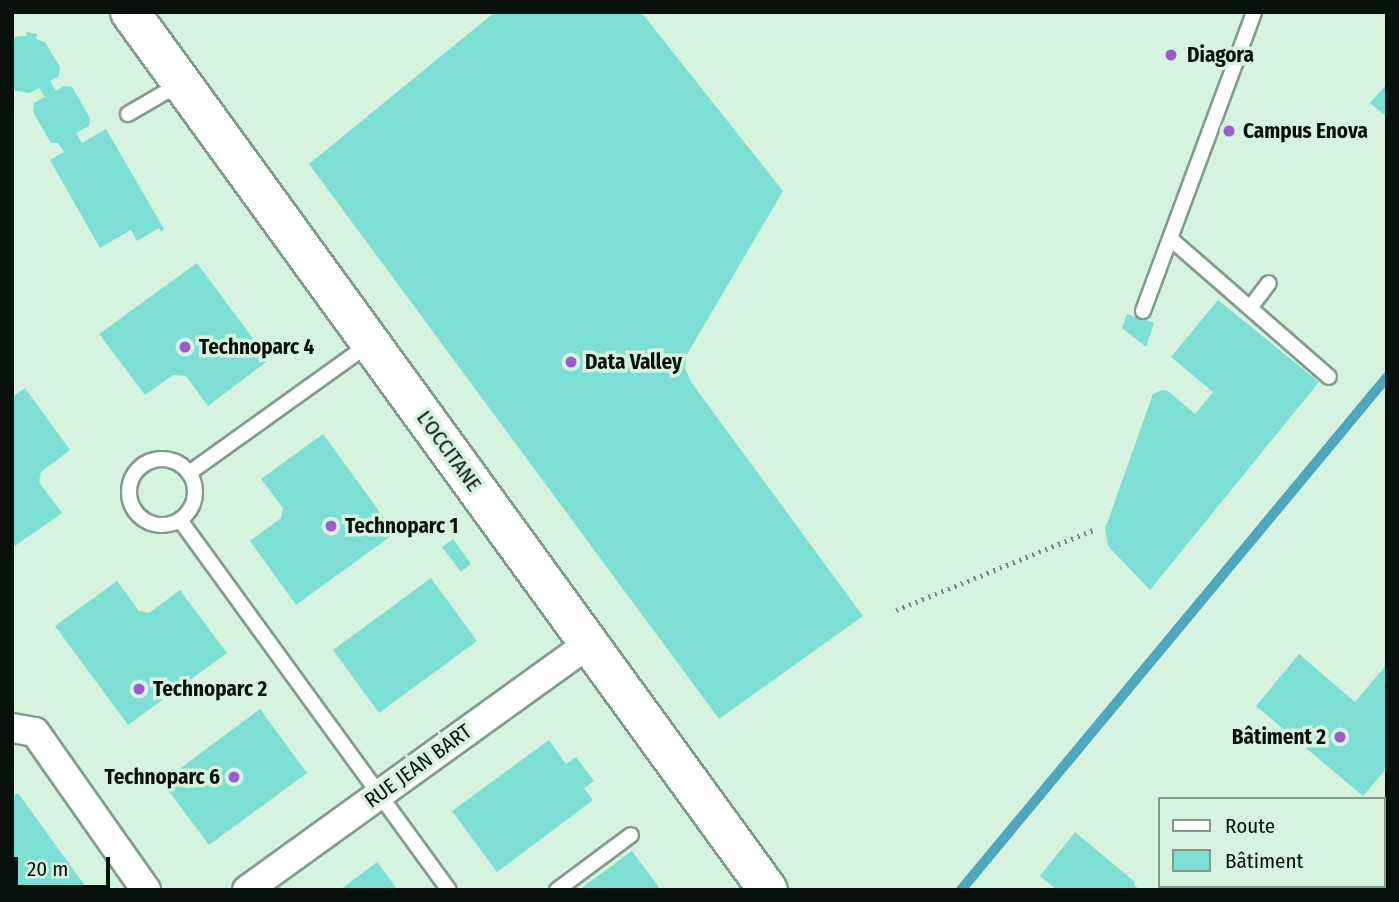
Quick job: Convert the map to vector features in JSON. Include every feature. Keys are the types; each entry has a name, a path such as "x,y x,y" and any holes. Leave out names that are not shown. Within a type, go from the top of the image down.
{"street":[{"name":"L'OCCITANE","path":"130,12 768,890"},
{"name":"RUE JEAN BART","path":"247,890 590,643"},
{"path":"12,728 35,732 146,890"}],"lane":[{"path":"1143,311 1172,240 1254,12"},
{"path":"128,114 181,83"},
{"path":"1172,240 1329,377"},
{"path":"1250,308 1269,283"},
{"path":"188,473 370,343"},
{"path":"171,460 188,473 195,493 188,513 180,520 170,525 148,523 132,507 129,485 141,467 150,461 171,460"},
{"path":"180,520 449,890"},
{"path":"557,890 631,835"}],"path":[{"path":"896,611 1093,530"}],"building":[{"name":"Data Valley","path":"495,12 641,12 783,191 686,356 685,368 691,382 863,616 719,719 309,164"},
{"path":"27,32 37,34 36,39 45,42 60,67 59,76 50,81 56,91 64,86 72,87 90,118 89,126 76,133 82,143 106,129 164,229 161,232 159,228 137,241 131,230 100,248 50,160 64,152 58,143 51,143 33,112 34,103 45,97 39,88 29,93 12,90 12,37 26,36"},
{"path":"1387,84 1387,117 1370,103"},
{"name":"Technoparc 4","path":"197,263 269,360 208,406 186,376 173,375 145,395 99,334"},
{"path":"1218,300 1319,382 1150,590 1108,546 1105,529 1153,394 1162,390 1168,391 1195,414 1213,392 1171,357"},
{"path":"1127,314 1154,323 1146,347 1122,328"},
{"path":"25,388 70,450 41,472 39,482 62,513 12,548 12,397"},
{"name":"Technoparc 1","path":"323,434 395,533 296,605 250,541 281,518 283,508 261,479"},
{"path":"453,539 471,564 461,572 442,547"},
{"path":"431,578 477,641 379,713 333,650"},
{"name":"Technoparc 2","path":"117,581 139,611 149,613 180,590 227,653 128,725 55,626"},
{"name":"Bâtiment 2","path":"1299,654 1355,702 1387,664 1387,768 1363,796 1256,706"},
{"name":"Technoparc 6","path":"260,709 307,773 209,845 162,782"},
{"path":"549,740 566,764 576,757 594,781 584,788 593,800 497,872 452,811"},
{"path":"18,793 88,890 12,890 12,797"},
{"path":"1075,832 1135,882 1134,885 1140,890 1057,890 1040,876"},
{"path":"632,851 661,890 579,890"},
{"path":"377,862 398,890 340,890"},
{"path":"1166,888 1258,888 1256,890 1164,890"}],"waterway":[{"path":"961,890 1387,377"}],"place":[{"name":"Diagora","path":"1171,55"},
{"name":"Campus Enova","path":"1229,131"},
{"name":"Technoparc 4","path":"185,347"},
{"name":"Data Valley","path":"571,362"},
{"name":"Technoparc 1","path":"331,526"},
{"name":"Technoparc 2","path":"139,689"},
{"name":"Bâtiment 2","path":"1340,737"},
{"name":"Technoparc 6","path":"234,777"}]}
